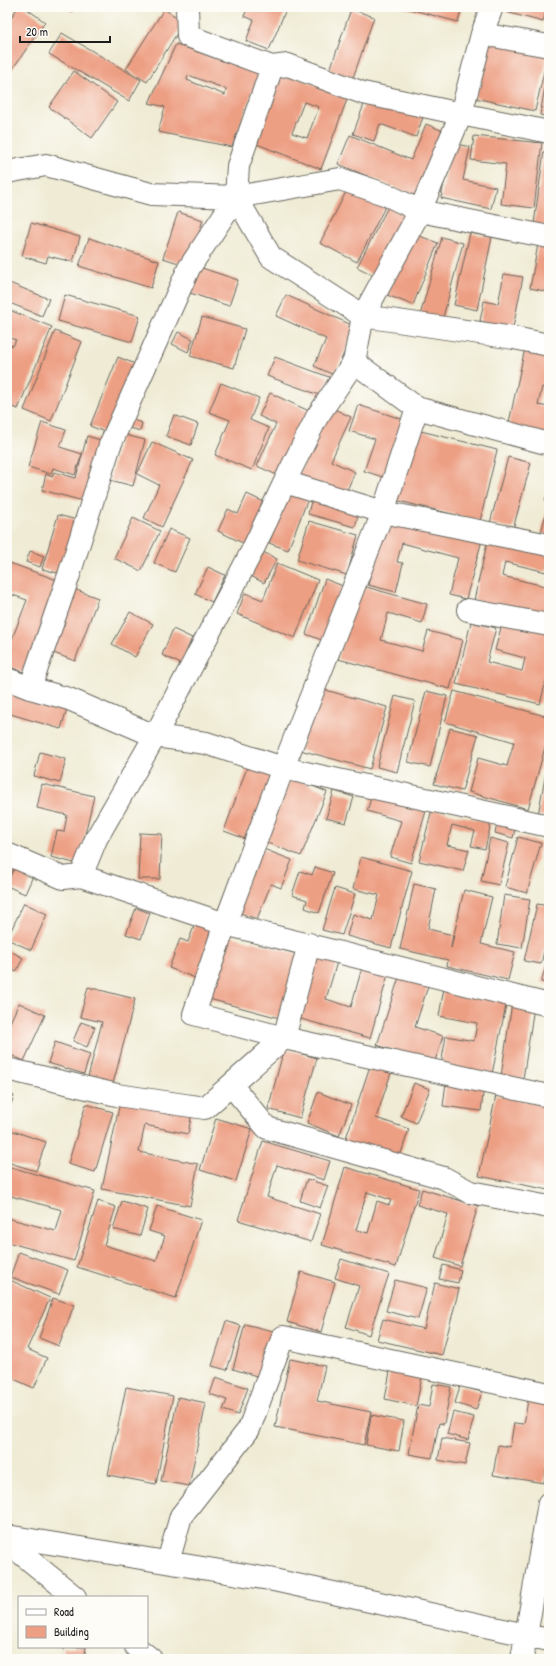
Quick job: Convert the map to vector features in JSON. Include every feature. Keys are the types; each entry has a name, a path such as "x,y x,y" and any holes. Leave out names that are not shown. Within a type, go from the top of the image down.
{"street":[{"path":"187,7 188,36 272,67 288,65 363,93 549,132"},
{"path":"81,876 96,839 155,736 252,551 317,417 354,362 363,316 420,211 461,114 482,34 492,7"},
{"path":"482,34 549,46"},
{"path":"30,688 69,575 110,445 189,268 236,197 238,166 272,67"},
{"path":"7,172 46,165 151,194 236,197 340,179 387,195 420,211 549,237"},
{"path":"236,197 271,257 363,316 514,338 549,345"},
{"path":"354,362 417,408 549,444"},
{"path":"417,408 383,512 283,768 225,924 194,1014 284,1038 549,1096"},
{"path":"285,482 383,512 549,545"},
{"path":"468,610 549,625"},
{"path":"7,679 69,700 155,736 206,743 283,768 549,826"},
{"path":"7,854 63,878 81,876 225,924 549,1005"},
{"path":"7,1069 117,1095 204,1108 284,1038 309,944"},
{"path":"231,1085 267,1128 444,1178 470,1192 549,1207"},
{"path":"168,1562 181,1516 249,1429 284,1337 549,1394"},
{"path":"522,1659 549,1503"},
{"path":"7,1536 269,1579 549,1640"},
{"path":"7,1542 74,1596"},
{"path":"137,1648 151,1659"}],"building":[{"path":"18,7 24,7 45,22 7,77 7,24"},
{"path":"67,7 77,7 72,12"},
{"path":"248,7 287,7 269,50 246,41 254,20 244,16"},
{"path":"402,7 462,7 458,22"},
{"path":"507,7 547,7 543,22 506,12"},
{"path":"164,9 184,22 147,82 126,69"},
{"path":"351,9 374,17 353,78 330,70"},
{"path":"62,33 141,80 129,101 49,54"},
{"path":"488,40 548,54 535,111 475,98"},
{"path":"176,44 259,74 232,147 158,132 165,107 149,103","holes":["188,75 226,89 225,95 187,80"]},
{"path":"549,70 549,117 540,115"},
{"path":"74,71 117,102 92,138 49,107"},
{"path":"281,72 348,97 321,169 254,143","holes":["304,102 319,107 307,138 292,133"]},
{"path":"367,96 423,117 416,137 380,124 374,141 353,134"},
{"path":"426,124 448,133 421,198 338,164 350,135 411,160"},
{"path":"474,136 542,143 534,208 501,204 506,164 471,160"},
{"path":"452,143 470,147 463,180 496,187 491,209 441,198"},
{"path":"544,151 549,151 549,226 534,224"},
{"path":"348,188 385,207 357,262 320,243"},
{"path":"390,203 411,214 379,278 357,267"},
{"path":"178,212 203,220 188,266 163,258"},
{"path":"31,223 80,237 73,262 48,256 46,263 22,256"},
{"path":"412,233 438,243 413,305 387,295"},
{"path":"470,233 492,237 477,310 454,305"},
{"path":"442,237 463,243 441,325 419,319"},
{"path":"89,238 159,261 151,288 79,266"},
{"path":"538,244 549,246 549,292 530,288"},
{"path":"199,267 238,280 229,306 190,293"},
{"path":"504,274 523,277 513,328 480,321 484,301 498,304"},
{"path":"7,282 49,299 42,316 7,302"},
{"path":"65,295 140,316 132,342 58,321"},
{"path":"286,295 356,327 334,375 314,366 326,339 276,316"},
{"path":"7,309 52,327 18,409 7,405 7,344 13,346 16,340 7,337"},
{"path":"202,317 245,329 234,368 190,356"},
{"path":"55,331 82,342 51,421 24,410"},
{"path":"178,332 193,339 188,352 172,344"},
{"path":"525,348 549,353 549,388 542,387 538,405 549,407 549,435 508,427"},
{"path":"118,357 140,366 112,435 90,426"},
{"path":"275,357 329,377 322,396 267,376"},
{"path":"221,383 259,398 250,420 269,428 252,470 215,455 230,420 209,412"},
{"path":"270,393 309,411 279,476 257,466 276,424 259,416"},
{"path":"358,405 408,421 389,479 364,471 375,439 349,431"},
{"path":"330,407 351,417 331,461 355,472 344,497 298,477"},
{"path":"174,415 198,424 191,445 166,436"},
{"path":"130,419 142,423 140,431 127,427"},
{"path":"42,422 66,430 60,447 82,454 75,475 53,468 51,474 28,467"},
{"path":"413,429 497,450 480,521 395,500"},
{"path":"121,434 145,440 133,486 110,480"},
{"path":"87,436 104,441 87,502 42,490 46,474 52,477 54,472 76,478"},
{"path":"152,442 193,460 162,527 144,518 159,485 137,474"},
{"path":"508,457 531,463 513,529 490,523"},
{"path":"549,489 549,501 545,500"},
{"path":"288,492 308,499 288,550 269,543"},
{"path":"247,494 268,504 249,546 218,531 228,509 238,514"},
{"path":"312,497 360,509 355,527 308,514"},
{"path":"546,513 549,514 549,535 541,533"},
{"path":"58,515 81,521 65,575 42,569"},
{"path":"386,515 482,540 466,599 449,595 458,558 402,543 397,562 403,563 396,592 368,585"},
{"path":"133,518 160,531 141,571 114,558"},
{"path":"309,521 358,535 347,575 297,560"},
{"path":"169,529 190,538 175,572 154,563"},
{"path":"488,539 549,552 546,572 505,562 502,576 549,587 549,617 474,600"},
{"path":"30,551 44,556 40,567 26,562"},
{"path":"261,551 277,559 264,583 249,575"},
{"path":"7,562 60,581 26,673 7,666 7,637 12,639 27,600 7,593"},
{"path":"277,563 318,580 295,638 237,614 245,593 263,600"},
{"path":"208,567 225,575 212,602 195,594"},
{"path":"325,579 343,586 324,641 306,634"},
{"path":"359,585 427,604 422,623 388,613 381,640 422,651 428,631 463,640 450,689 338,659"},
{"path":"74,589 98,598 75,661 51,652"},
{"path":"130,612 153,624 135,657 112,644"},
{"path":"503,620 549,631 549,669 540,704 456,684 471,622 496,628 487,662 522,671 525,658 495,650"},
{"path":"173,629 192,638 181,664 162,655"},
{"path":"7,687 68,705 61,729 7,713"},
{"path":"318,688 387,707 370,769 300,750"},
{"path":"426,691 447,696 430,767 408,762"},
{"path":"454,691 549,717 549,733 528,809 469,792 478,758 507,766 514,742 445,722"},
{"path":"395,696 415,701 397,772 377,767"},
{"path":"7,718 10,719 7,728"},
{"path":"450,728 478,735 462,791 434,784"},
{"path":"40,752 66,759 60,783 34,776"},
{"path":"549,761 549,817 538,815"},
{"path":"248,765 273,774 248,840 224,831"},
{"path":"291,777 327,792 301,856 265,842"},
{"path":"42,784 94,796 78,864 51,857 57,831 64,832 67,815 37,808"},
{"path":"334,791 354,797 346,823 326,818"},
{"path":"372,795 426,811 411,863 390,857 401,821 367,811"},
{"path":"432,809 491,823 485,849 471,846 475,831 452,825 447,845 469,850 463,871 419,861"},
{"path":"498,820 516,825 513,838 495,833"},
{"path":"140,833 162,834 160,879 138,879"},
{"path":"518,837 541,843 527,893 505,887"},
{"path":"490,838 509,843 499,885 481,881"},
{"path":"261,848 292,860 281,888 271,884 257,919 235,911"},
{"path":"361,857 412,871 391,948 347,936 353,914 373,920 379,895 353,889"},
{"path":"15,867 33,876 25,894 7,886 7,882"},
{"path":"315,867 333,873 319,913 305,908 307,900 292,895 300,871 312,875"},
{"path":"414,884 436,889 428,929 453,935 451,948 464,890 492,897 481,944 515,952 508,980 447,966 448,960 400,949"},
{"path":"335,888 355,894 342,935 322,930"},
{"path":"504,895 530,899 522,948 497,944"},
{"path":"24,903 47,914 31,950 7,939"},
{"path":"537,904 549,906 549,933 541,964 524,961"},
{"path":"136,908 150,913 141,939 126,934"},
{"path":"195,924 216,932 198,979 169,968 180,939 188,942"},
{"path":"227,935 301,955 283,1019 209,999"},
{"path":"7,949 23,958 16,972 7,966"},
{"path":"315,956 337,962 326,999 351,1007 363,964 389,971 370,1038 297,1018"},
{"path":"549,956 549,984 541,982"},
{"path":"400,974 429,983 415,1027 443,1036 434,1064 377,1045"},
{"path":"88,987 135,999 113,1084 88,1077 102,1022 80,1017"},
{"path":"444,988 507,1000 492,1074 441,1065 446,1036 474,1041 477,1023 439,1016"},
{"path":"19,1003 45,1015 24,1061 7,1053 7,1029"},
{"path":"512,1003 534,1007 523,1079 501,1076"},
{"path":"81,1022 95,1027 87,1047 73,1041"},
{"path":"548,1033 549,1053 545,1053"},
{"path":"55,1042 90,1054 84,1074 48,1063"},
{"path":"284,1049 317,1058 300,1118 268,1109"},
{"path":"370,1066 391,1073 376,1118 409,1129 398,1162 344,1144"},
{"path":"446,1082 484,1086 481,1111 443,1106"},
{"path":"414,1083 430,1089 416,1123 401,1116"},
{"path":"318,1092 351,1105 339,1136 307,1123"},
{"path":"7,1093 14,1096 7,1115"},
{"path":"496,1095 549,1106 549,1190 479,1176"},
{"path":"121,1097 192,1112 188,1134 145,1125 139,1152 198,1164 190,1206 102,1189"},
{"path":"86,1104 113,1112 95,1172 68,1164"},
{"path":"216,1118 252,1129 236,1181 200,1170"},
{"path":"7,1129 46,1142 36,1171 7,1162"},
{"path":"263,1141 330,1161 324,1180 277,1165 267,1197 320,1214 311,1242 238,1220"},
{"path":"7,1166 95,1191 74,1261 7,1242 7,1218 56,1231 62,1210 7,1195"},
{"path":"345,1167 419,1189 396,1267 322,1245","holes":["367,1192 391,1200 389,1205 377,1201 368,1233 356,1230"]},
{"path":"307,1179 328,1186 320,1208 300,1201"},
{"path":"422,1189 478,1206 460,1266 435,1258 448,1214 417,1205"},
{"path":"98,1201 116,1207 104,1245 156,1261 165,1236 149,1231 157,1206 201,1220 176,1298 77,1267"},
{"path":"122,1201 148,1209 140,1236 113,1229"},
{"path":"19,1252 68,1270 59,1294 10,1277"},
{"path":"341,1259 389,1274 369,1335 346,1327 359,1286 335,1278"},
{"path":"443,1265 461,1270 458,1283 439,1279"},
{"path":"301,1272 335,1282 321,1332 287,1322"},
{"path":"10,1280 50,1298 27,1349 47,1358 34,1388 7,1376 7,1286"},
{"path":"395,1280 427,1288 418,1319 386,1311"},
{"path":"435,1283 459,1289 442,1355 377,1340 383,1319 424,1329"},
{"path":"53,1298 74,1305 59,1346 39,1338"},
{"path":"226,1321 241,1326 227,1370 212,1366"},
{"path":"245,1324 273,1331 260,1377 233,1369"},
{"path":"290,1359 325,1366 317,1401 371,1412 364,1445 275,1427"},
{"path":"390,1371 422,1377 416,1406 385,1399"},
{"path":"216,1377 248,1388 238,1415 223,1410 227,1400 210,1394"},
{"path":"433,1384 451,1387 444,1424 439,1423 432,1458 409,1454 418,1405 429,1407"},
{"path":"460,1386 482,1392 476,1410 455,1403"},
{"path":"126,1387 173,1396 156,1484 108,1475"},
{"path":"178,1397 206,1403 189,1486 161,1481"},
{"path":"528,1400 549,1403 549,1450 544,1483 493,1475 498,1445 510,1447 514,1423 524,1424"},
{"path":"453,1412 474,1417 468,1440 447,1434"},
{"path":"371,1415 404,1421 399,1451 366,1445"},
{"path":"442,1438 470,1443 465,1465 438,1460"},
{"path":"7,1583 11,1585 7,1594"},
{"path":"64,1648 86,1648 84,1659 63,1659"}]}
